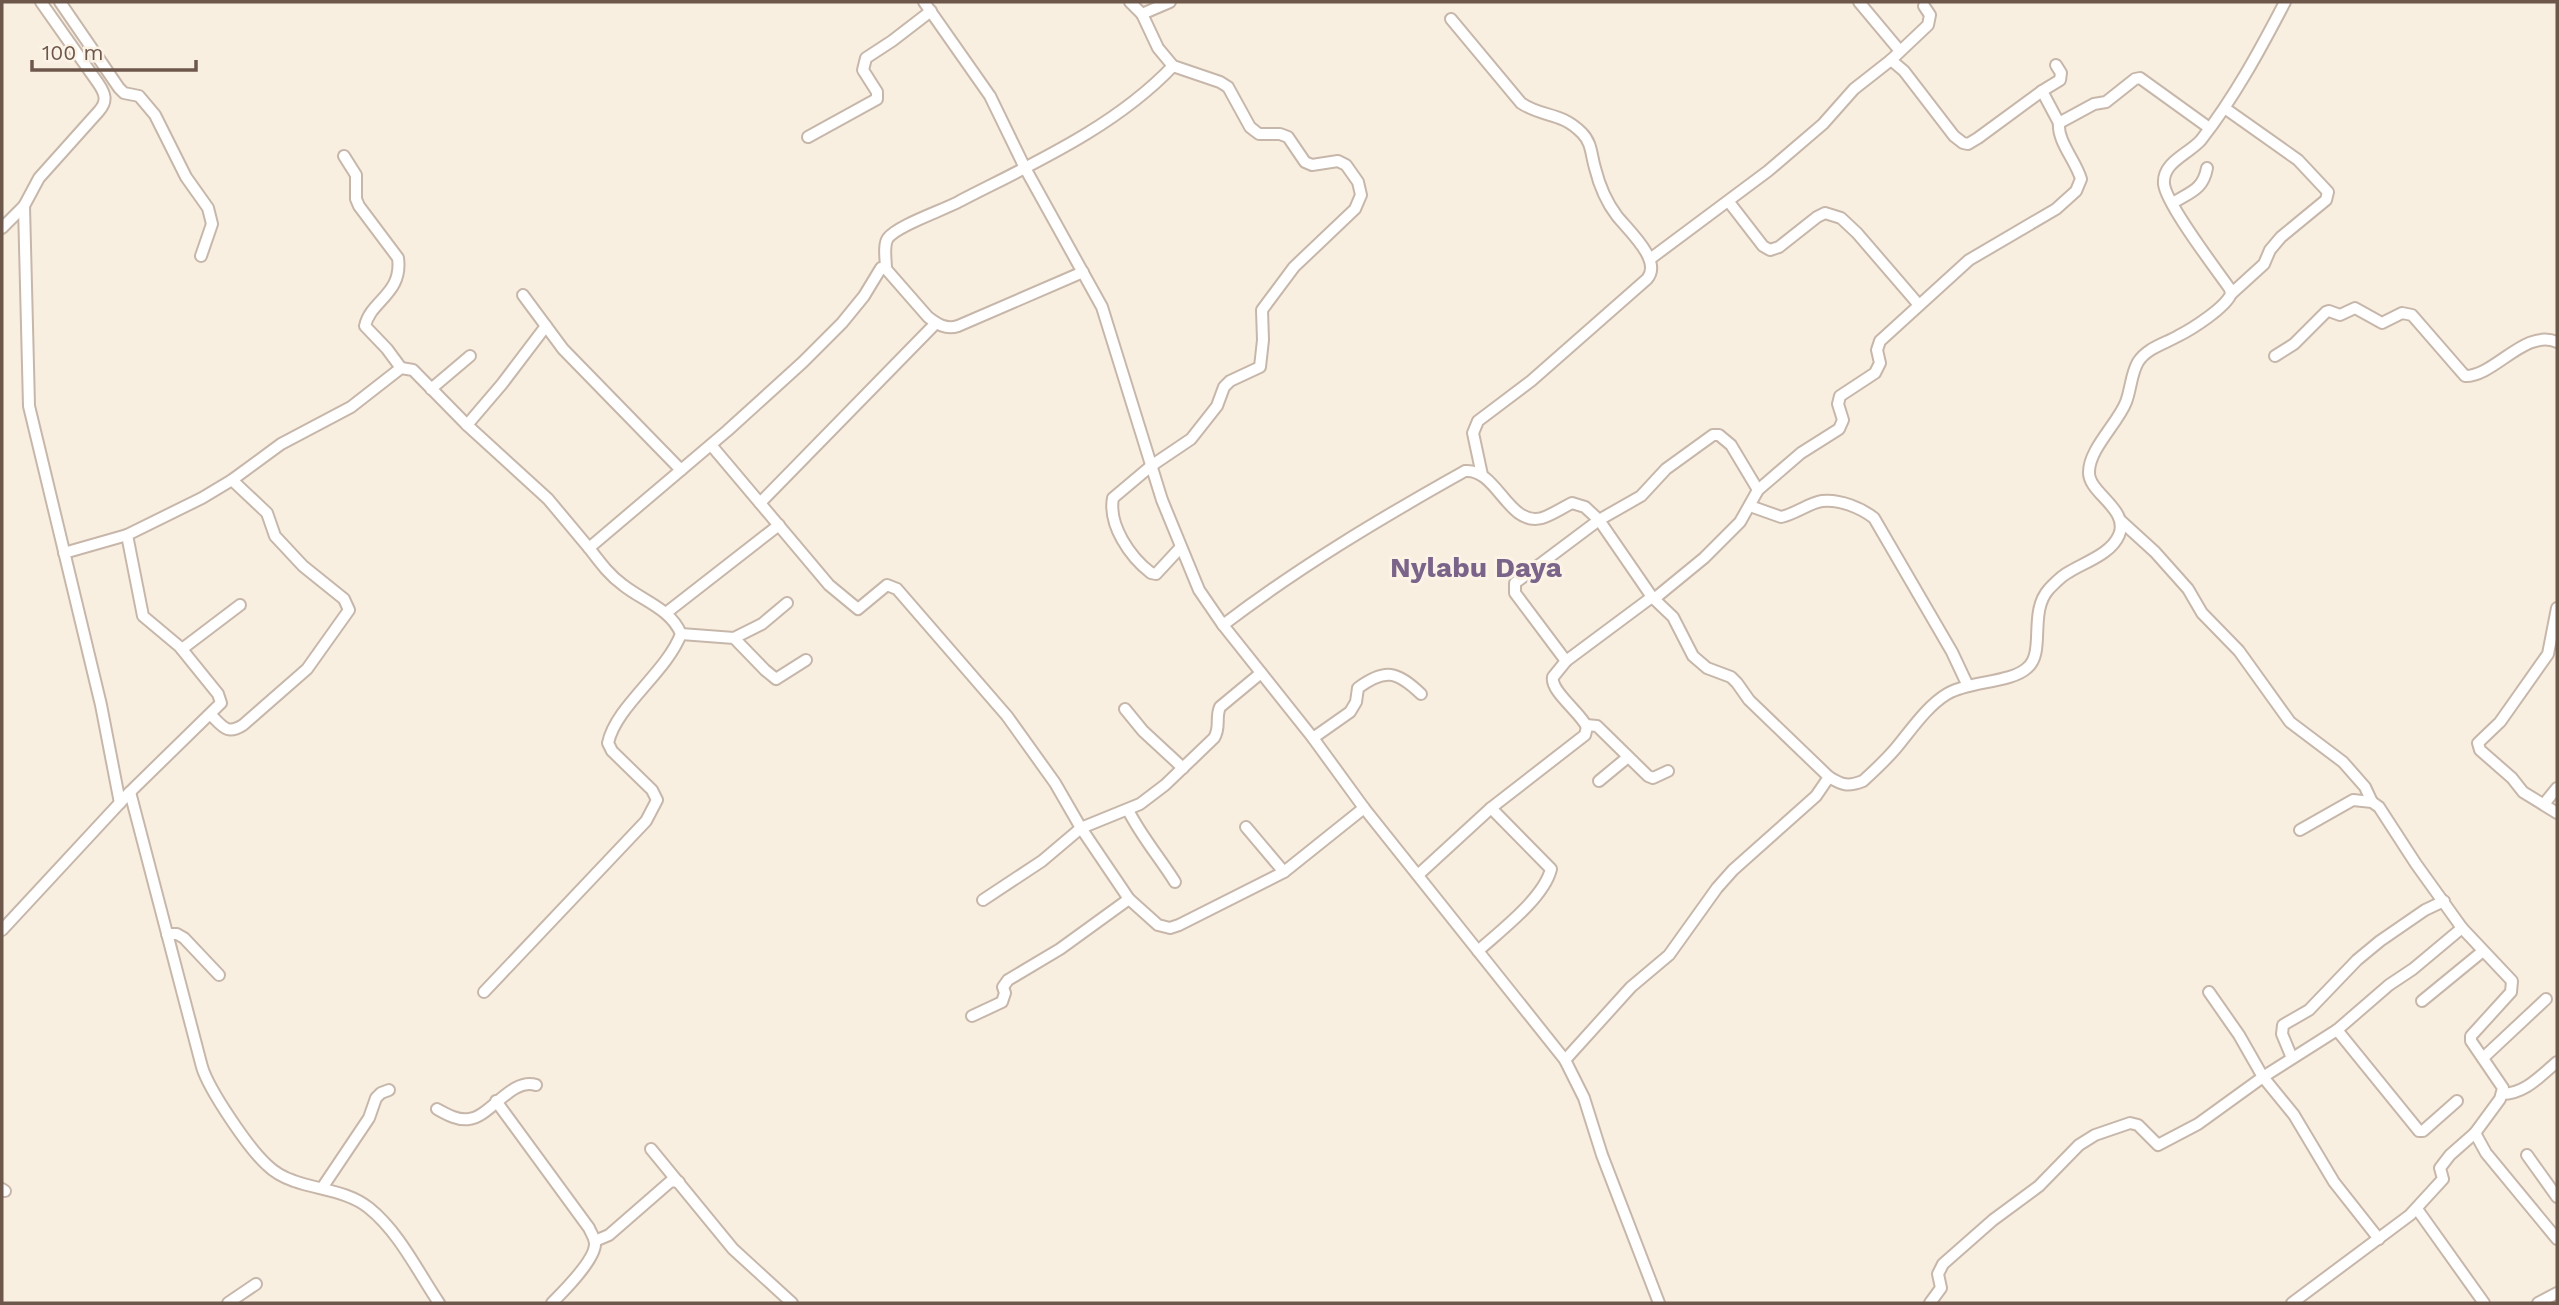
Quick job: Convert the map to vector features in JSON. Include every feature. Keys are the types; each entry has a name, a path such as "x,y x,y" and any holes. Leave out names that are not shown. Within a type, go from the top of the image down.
{"street":[{"path":"41,2 104,78 124,93 139,96 155,115 186,177 208,208 212,224 201,256"},
{"path":"60,2 104,78 105,101"},
{"path":"1130,2 1142,14 1158,48 1173,66 1228,87 1250,127 1259,134 1280,134 1288,137 1305,162 1312,165 1338,161 1346,164 1358,182 1361,195 1355,209 1294,267 1262,310 1260,367 1230,381 1224,387 1217,406 1191,439 1151,466 1113,498 1113,518 1128,549 1151,573 1156,574 1161,570 1181,547"},
{"path":"1142,14 1170,2"},
{"path":"1859,2 1900,51"},
{"path":"2231,294 2173,203 2165,188 2165,175 2172,164 2199,142 2208,127 2226,109 2285,2"},
{"path":"808,136 877,99 877,92 863,70 866,58 928,6 990,96 1025,168 1102,307 1151,466 1199,590 1364,808 1565,1060 1584,1098 1602,1155 1659,1303"},
{"path":"1650,259 1730,201 1823,124 1854,89 1891,60 1928,24 1930,15 1924,6"},
{"path":"1451,19 1521,103 1534,110 1564,118 1585,136 1608,202 1635,235 1650,259 1651,274 1647,279 1531,381 1478,421 1474,433 1482,475"},
{"path":"1891,60 1904,71 1954,136 1969,144 2060,80 2061,73 2056,65"},
{"path":"1083,272 954,328 936,323 886,269 885,243 894,232 1025,168 1084,134 1127,107 1155,85 1173,66"},
{"path":"2059,123 2095,104 2106,102 2140,78 2208,127"},
{"path":"1418,875 1492,808 1585,735 1586,725 1583,719 1552,682 1556,671 1704,558 1745,517 1758,490 1801,453 1839,429 1843,420 1838,404 1840,396 1875,373 1880,363 1877,351 1880,341 1901,324 1919,304 1969,260 2056,209 2076,191 2081,179 2077,165 2060,136 2059,123 2042,91"},
{"path":"2,228 24,206 39,178 105,101 124,93"},
{"path":"2226,109 2298,160 2328,195 2321,205 2274,243 2264,264 2223,304 2180,335 2151,349 2137,364 2125,403 2092,458 2088,473 2121,521 2155,552 2188,589 2203,613 2239,651 2290,722 2343,762 2365,787 2372,802 2390,822 2462,928 2506,973 2513,986 2497,1009 2479,1024 2471,1036 2471,1041 2498,1079 2502,1094 2475,1133 2440,1168 2443,1179 2417,1209 2292,1303"},
{"path":"344,156 356,175 356,199 359,206 398,258 399,268 391,291 366,320 365,326 401,368 414,370 467,425 548,499 622,585 666,613 676,623 681,634 676,647 632,702 608,743 612,751 656,796 657,800 646,821 484,992"},
{"path":"2173,203 2201,186 2207,168"},
{"path":"1730,201 1763,246 1770,250 1779,247 1825,213 1841,218 1919,304"},
{"path":"24,206 29,406 101,705 120,803"},
{"path":"589,548 711,445 842,323 864,296 879,269 886,269"},
{"path":"523,295 563,349 681,470"},
{"path":"2275,356 2294,344 2326,312 2340,315 2355,308 2382,323 2402,313 2412,314 2465,376 2473,376 2539,340 2557,342"},
{"path":"760,503 936,323"},
{"path":"467,425 546,326"},
{"path":"431,389 470,356"},
{"path":"64,554 127,535 202,498 281,444 351,407 401,368"},
{"path":"1566,661 1515,593 1514,586 1599,520 1641,496 1665,468 1716,435 1731,445 1758,490"},
{"path":"711,445 829,585 857,609 883,587 887,585 897,589 1007,716 1055,783 1129,900 1158,925 1170,928 1284,872 1364,808"},
{"path":"1223,625 1280,581 1396,510 1465,471 1473,470 1529,518 1540,518 1572,503 1585,507 1599,520 1653,598 1673,617 1692,656 1707,668 1731,677 1749,700 1829,777 1840,784 1850,786 1863,781 1945,695 2027,669 2034,660 2036,614 2046,592 2066,573 2112,546 2120,534 2121,521"},
{"path":"211,715 227,729 235,730 243,725 307,669 349,610 344,599 303,566 275,536 267,513 232,480"},
{"path":"1750,506 1777,517 1823,501 1852,505 1874,518 1952,652 1968,686"},
{"path":"666,613 779,525"},
{"path":"2,930 130,792 219,708 221,699 182,649 143,616 127,535"},
{"path":"681,634 734,638 762,624 786,603"},
{"path":"182,649 240,605"},
{"path":"2557,608 2548,654 2500,722 2478,743 2480,750 2512,778 2522,792 2557,813"},
{"path":"734,638 776,679 806,660"},
{"path":"983,900 1042,860 1081,828 1128,810 1165,785 1219,731 1217,714 1220,707 1261,673"},
{"path":"1313,738 1350,712 1356,702 1358,688 1375,676 1388,674 1404,680 1421,694"},
{"path":"1125,709 1143,731 1183,768"},
{"path":"1586,725 1597,726 1648,776 1653,778 1668,771"},
{"path":"1599,781 1628,757"},
{"path":"1565,1060 1631,987 1669,955 1733,870 1816,796 1829,777"},
{"path":"2544,804 2557,788"},
{"path":"130,792 202,1067 212,1089 267,1166 293,1181 354,1198 371,1209 388,1227 439,1303"},
{"path":"2300,831 2353,800 2372,802"},
{"path":"1478,951 1536,896 1549,879 1551,869 1492,808"},
{"path":"1128,810 1139,831 1156,851 1175,882"},
{"path":"1246,827 1284,872"},
{"path":"972,1016 1002,1002 1005,993 1003,987 1008,980 1060,949 1129,900"},
{"path":"2292,1058 2282,1034 2283,1025 2309,1010 2357,960 2380,941 2425,910 2444,901"},
{"path":"1930,1303 1941,1288 1938,1274 1943,1264 1993,1220 2039,1186 2086,1140 2130,1123 2138,1125 2158,1145 2198,1124 2263,1077 2337,1030 2462,928"},
{"path":"167,934 177,934 184,938 219,975"},
{"path":"2422,1001 2483,951"},
{"path":"2209,992 2239,1035 2263,1077 2294,1115 2352,1207 2379,1239"},
{"path":"2483,1058 2546,999"},
{"path":"2337,1030 2419,1131 2423,1131 2457,1101"},
{"path":"2502,1094 2514,1094 2526,1088 2557,1062"},
{"path":"437,1110 469,1119 523,1084 536,1085"},
{"path":"322,1188 369,1118 376,1098 389,1090"},
{"path":"496,1101 582,1217 595,1241 587,1262 552,1303"},
{"path":"2475,1133 2486,1153 2556,1233"},
{"path":"651,1149 733,1249 792,1303"},
{"path":"2527,1156 2557,1197"},
{"path":"595,1241 609,1235 671,1181 678,1181"},
{"path":"2417,1209 2484,1303"},
{"path":"228,1303 256,1284"},
{"path":"2538,1303 2557,1293"}],"district":[{"name":"Nylabu Daya","path":"1476,567"}]}
